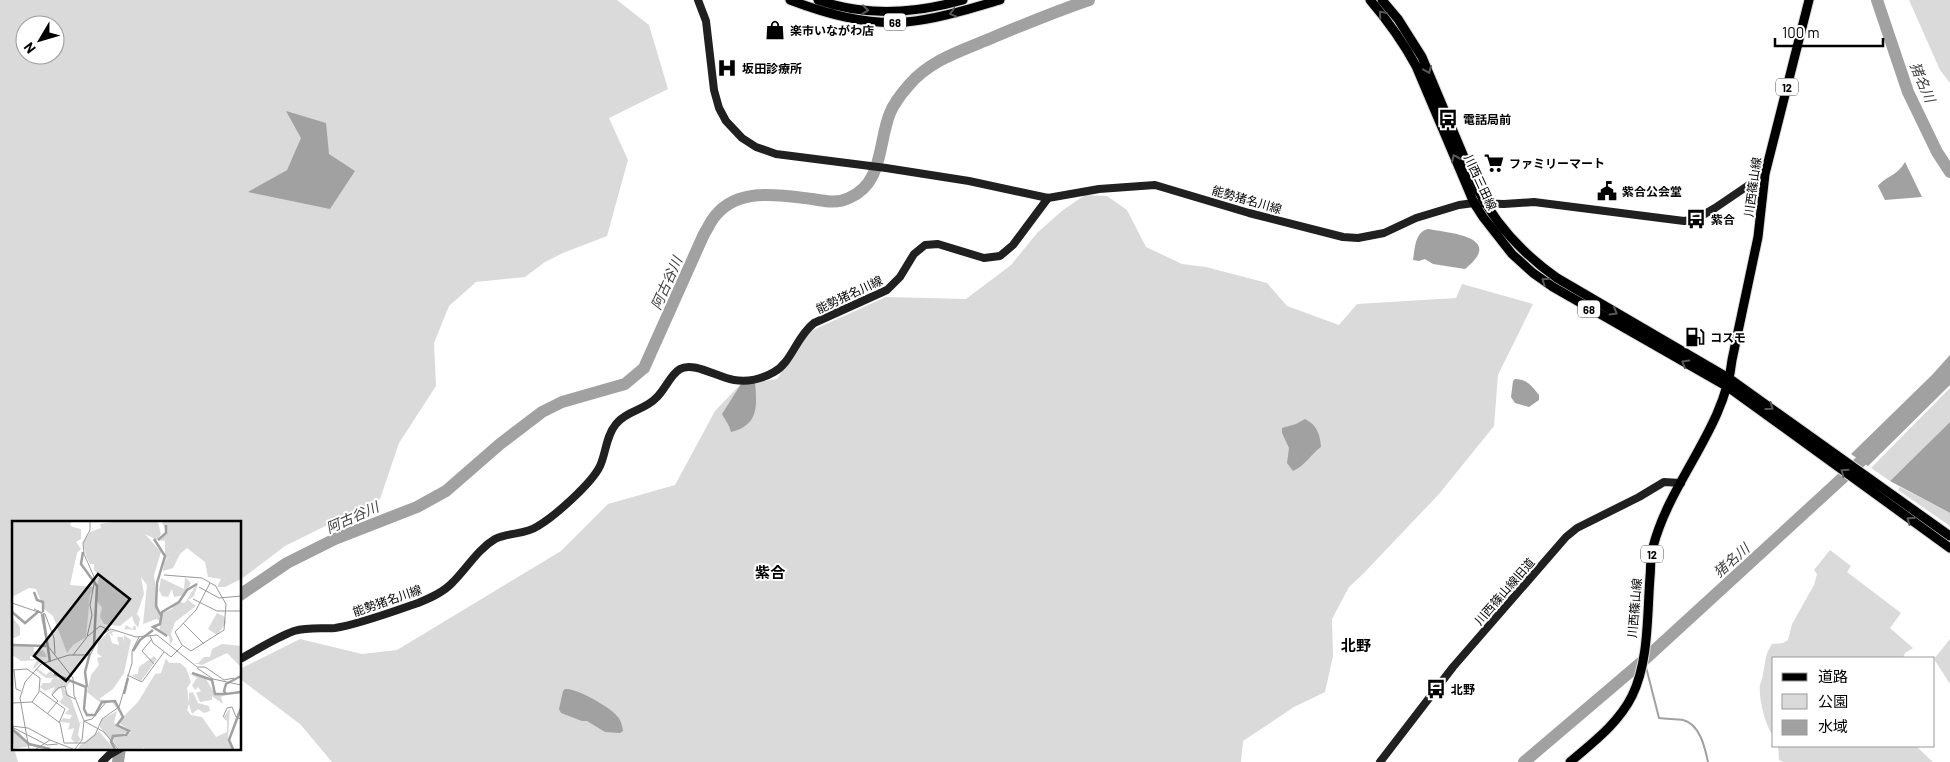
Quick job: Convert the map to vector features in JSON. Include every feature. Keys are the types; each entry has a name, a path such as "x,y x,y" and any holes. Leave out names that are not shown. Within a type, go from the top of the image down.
{"main road":[{"path":"698,0 706,21 714,90 719,108 726,121 742,138 756,147 776,154 866,165 969,181 1048,198"},
{"name":"68","path":"790,0 843,17 869,21 905,22 934,18 1000,0"},
{"name":"68","path":"818,0 864,11 909,12 963,0"},
{"name":"川西三田線","path":"1370,0 1392,26 1416,66 1474,203 1500,240 1532,273 1589,309 1729,383"},
{"name":"川西三田線","path":"1382,0 1398,19 1422,57 1476,188 1485,204 1512,240 1535,262 1557,278 1729,383"},
{"name":"川西篠山線","path":"1570,762 1616,720 1631,698 1637,683 1642,658 1652,548 1680,483 1722,403 1729,383 1732,360 1758,237 1765,174 1809,0"},
{"name":"能勢猪名川線","path":"241,658 295,631 317,627 334,628 350,624 419,602 440,592 452,584 487,545 506,535 523,532 538,526 585,486 599,468 612,429 616,423 623,417 655,400 678,370 692,366 718,377 738,381 753,380 773,372 783,365 801,335 814,323 887,290 900,277 914,254 925,245 938,244 984,258 1000,256 1013,245 1048,198 1116,187 1156,185 1249,213 1343,237 1358,238 1384,233 1416,218 1459,205 1474,203 1534,202 1684,221 1696,219 1715,208 1765,174"},
{"path":"1729,383 1834,453 1865,481 1950,548"},
{"path":"1729,383 1826,459 1865,481 1950,536"},
{"name":"川西篠山線旧道","path":"1380,762 1453,667 1566,537 1577,528 1639,497 1664,482 1680,483"},
{"path":"102,762 118,750"}],"green space":[{"path":"0,0 617,0 649,25 668,89 609,118 628,160 607,236 545,262 525,277 476,282 449,306 434,343 436,386 399,443 380,499 285,546 241,579 241,521 12,521 12,750 15,750 18,762 0,762","holes":["287,111 329,154 249,192 287,170 302,138"]},
{"path":"1909,0 1950,0 1950,83 1940,70"},
{"path":"1085,195 1107,196 1127,210 1146,247 1182,264 1206,267 1267,283 1287,306 1339,325 1357,304 1456,298 1462,284 1533,304 1498,375 1494,426 1439,494 1349,587 1332,619 1333,656 1325,692 1294,707 1243,741 1241,762 332,762 300,724 241,680 241,668 300,639 362,654 397,650 561,551 608,504 675,485 715,411 740,385 777,379 803,339 813,330 886,297 966,299 1011,265 1038,232 1063,210"},
{"path":"1950,388 1950,422 1890,481 1871,468"},
{"path":"1900,487 1950,513 1950,526 1898,490"},
{"path":"1830,550 1851,566 1847,572 1901,613 1890,628 1913,648 1905,653 1903,657 1772,657 1772,734 1760,697 1760,685 1766,655 1772,644 1783,643 1788,640 1792,624 1814,585 1817,574 1814,570"},
{"path":"1950,639 1950,684 1935,661 1935,658"},
{"path":"1778,747 1917,747 1933,762 1784,762 1779,760"}],"water":[{"path":"286,111 326,123 329,154 355,171 330,209 248,192 287,170 301,138"},
{"path":"1905,162 1922,197 1885,200 1878,186 1898,171"},
{"path":"1428,229 1470,238 1477,243 1479,250 1476,258 1465,269 1433,264 1425,259 1413,260 1418,237 1420,233"},
{"path":"1950,355 1950,385 1868,466 1851,454 1932,375"},
{"path":"1515,379 1523,380 1529,384 1539,395 1539,400 1529,407 1515,403 1511,397 1513,381"},
{"path":"755,382 756,407 754,413 747,425 731,432 722,414 741,384"},
{"path":"1305,419 1317,430 1321,447 1293,471 1287,463 1289,448 1282,433 1282,428"},
{"path":"1950,422 1950,513 1890,481"},
{"path":"565,689 585,695 608,708 619,719 623,731 620,733 605,732 587,721 561,713 559,709"}],"waterway":[{"name":"阿古谷川","path":"241,594 287,563 335,539 417,507 446,491 500,444 542,412 562,402 625,384 644,368 704,234 714,217 725,206 736,200 761,195 787,196 831,202 849,198 860,191 874,172 886,124 896,102 909,85 927,68 960,51 1089,0"},
{"name":"猪名川","path":"1877,0 1908,92 1937,152 1950,172"},
{"name":"猪名川","path":"1524,762 1644,660 1873,450"},
{"path":"1646,667 1659,718 1683,720 1694,726 1701,737 1708,762"},
{"name":"阿古谷川","path":"118,762 120,750"}],"place":[{"name":"楽市いながわ店","path":"775,30"},
{"name":"坂田診療所","path":"727,68"},
{"name":"電話局前","path":"1448,119"},
{"name":"ファミリーマート","path":"1494,163"},
{"name":"紫合公会堂","path":"1607,191"},
{"name":"紫合","path":"1696,219"},
{"name":"コスモ","path":"1695,337"},
{"name":"北野","path":"1436,689"}],"district":[{"name":"紫合","path":"770,572"},
{"name":"北野","path":"1356,645"}]}
